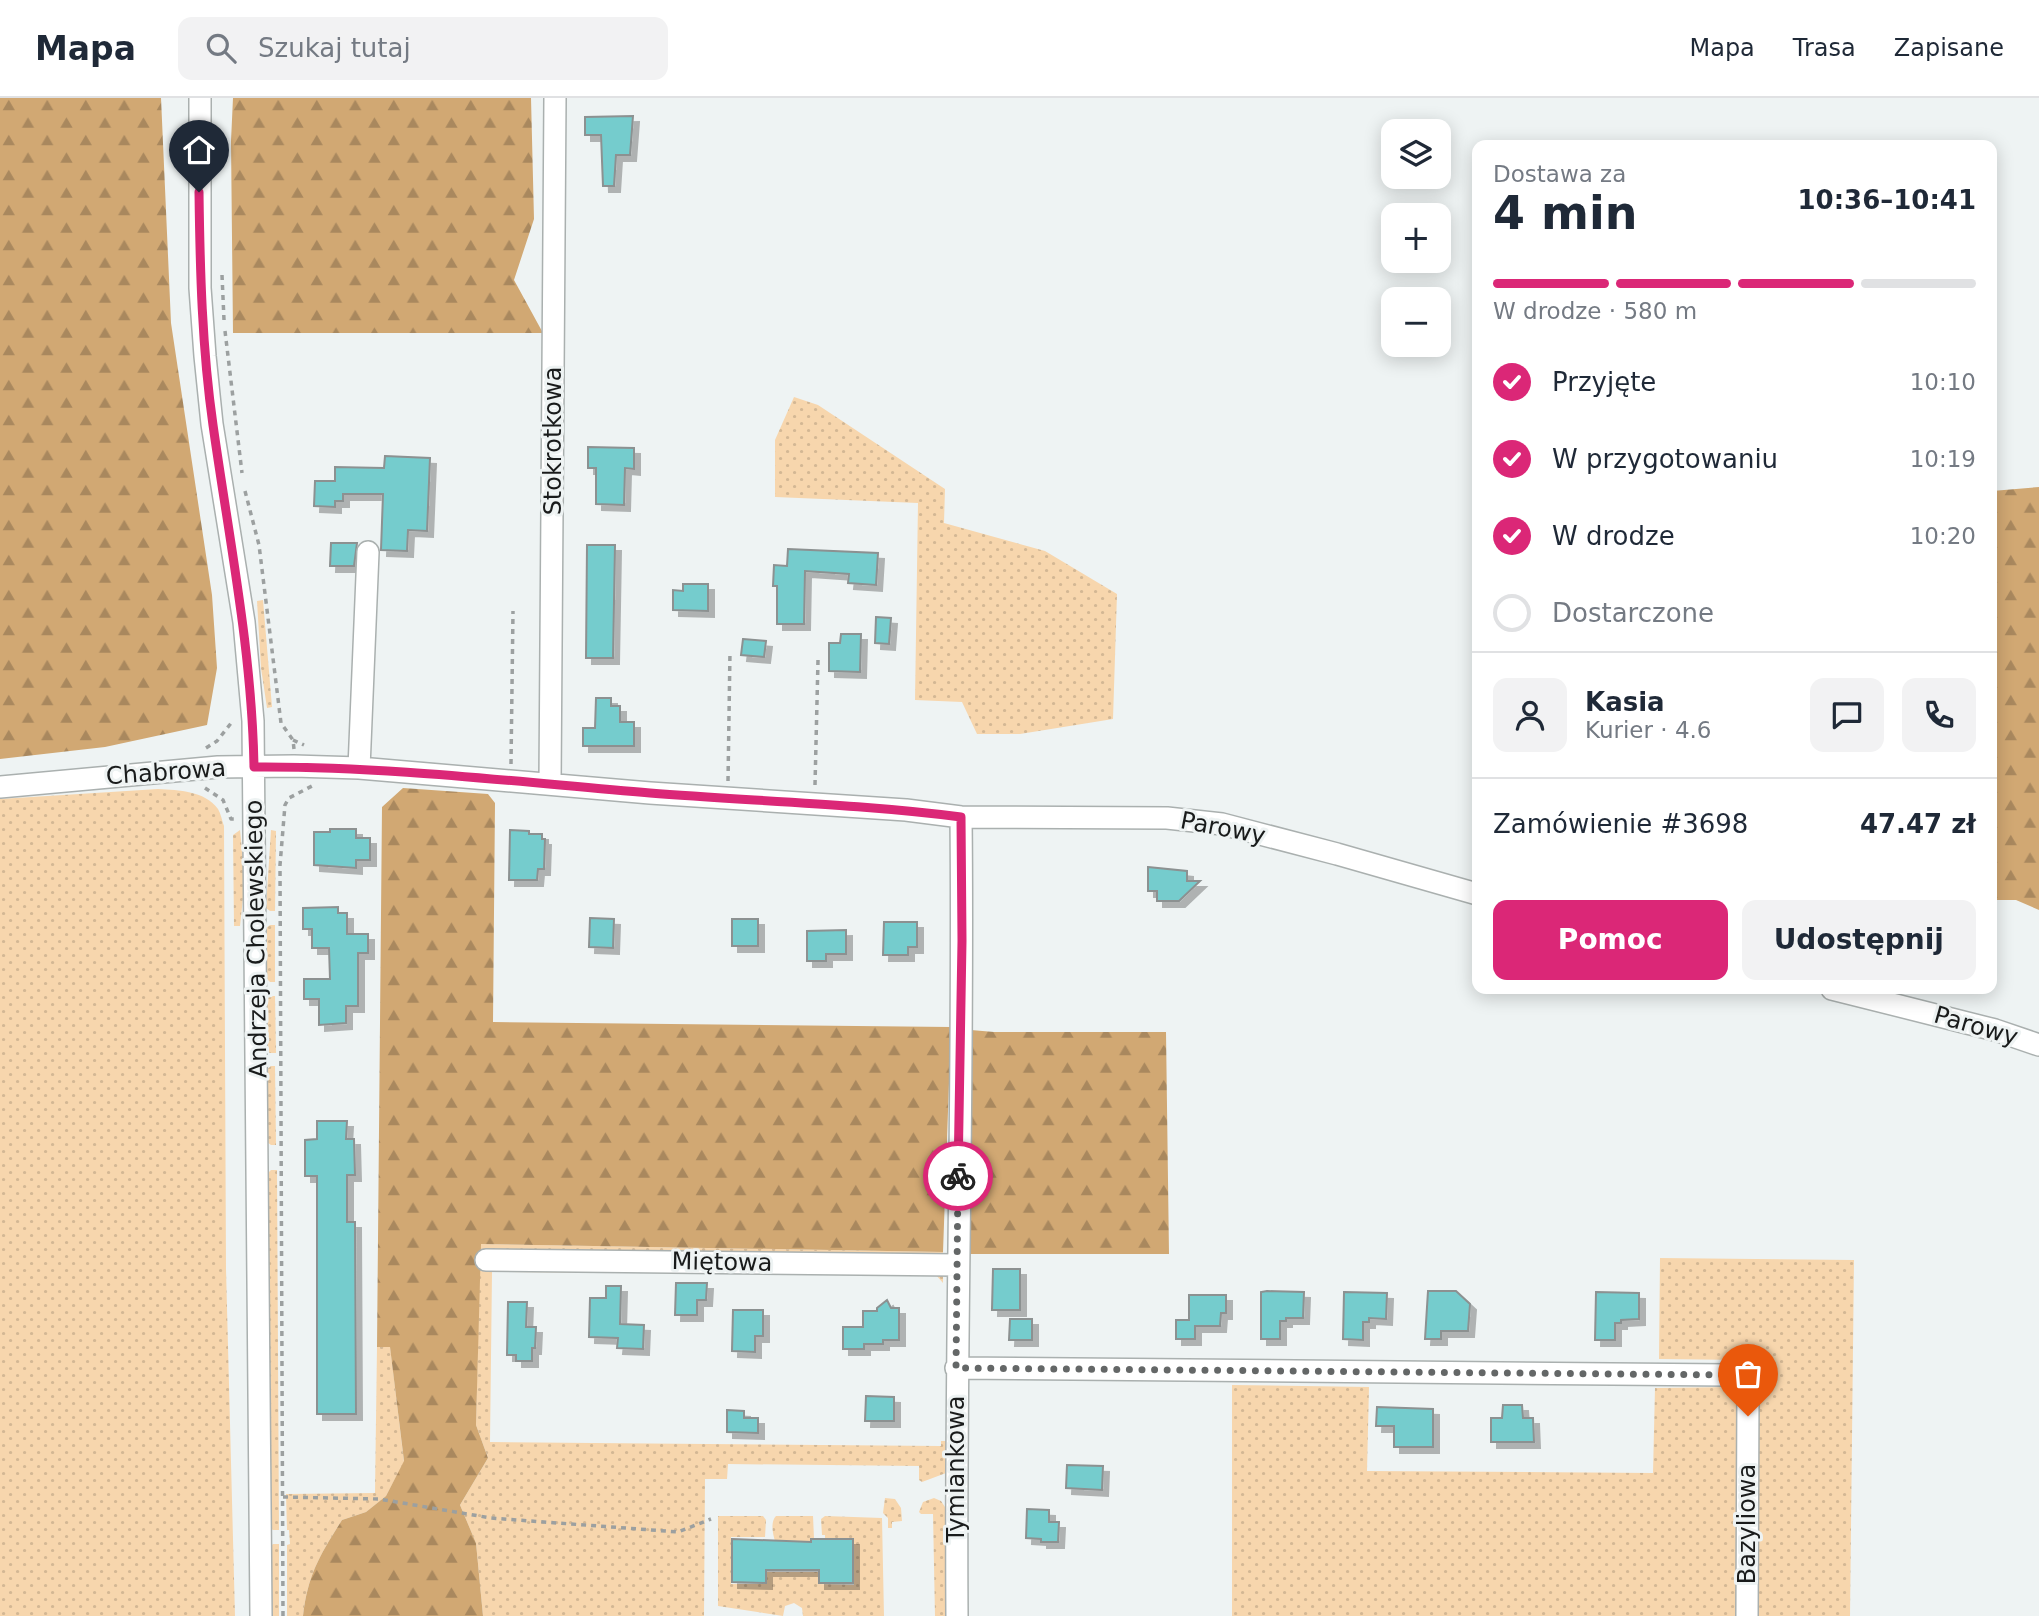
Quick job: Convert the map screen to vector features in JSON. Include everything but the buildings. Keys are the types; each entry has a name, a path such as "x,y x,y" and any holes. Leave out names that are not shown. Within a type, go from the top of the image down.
{"street":[{"name":"Andrzeja Cholewskiego","path":"200,98 200,288 205,356 212,424 244,622 253,721 261,1616"},
{"name":"Stokrotkowa","path":"550,783 555,98"},
{"path":"359,768 368,552"},
{"name":"Chabrowa","path":"0,787 218,767 359,768 906,810 961,817"},
{"name":"Parowy","path":"961,817 1167,818 1222,824 1337,853 1472,893"},
{"name":"Tymiankowa","path":"957,1616 956,1368 962,941 961,817"},
{"name":"Parowy","path":"1852,994 1995,1030 2039,1045"},
{"name":"Miętowa","path":"486,1260 957,1265"},
{"name":"Bazyliowa","path":"956,1368 1728,1375 1740,1379 1748,1391 1747,1616"}],"path":[{"path":"221,265 228,363 243,478"},
{"path":"245,490 259,545 281,723 293,740"},
{"path":"511,780 513,611"},
{"path":"728,797 730,651"},
{"path":"815,805 818,660"},
{"path":"218,741 232,722 238,721"},
{"path":"283,1616 279,908 283,811 289,798 294,795 294,783"},
{"path":"218,795 227,805 231,819 240,818"},
{"path":"283,1497 379,1499 491,1518 678,1532 711,1519"}],"shaded area":[{"path":"794,397 818,405 945,489 944,523 1045,551 1117,594 1113,719 1020,734 977,734 962,702 915,700 918,503 775,497 775,440"},
{"path":"263,600 272,707 267,708 261,668 257,601"},
{"path":"158,789 191,793 206,798 218,809 224,826 226,1269 235,1616 0,1616 0,799"},
{"path":"240,830 245,879 240,926 234,926 233,835"},
{"path":"271,830 276,831 275,911 266,908"},
{"path":"275,925 275,982 266,978 265,929"},
{"path":"275,996 276,1053 266,1050 266,1000"},
{"path":"275,1066 276,1145 267,1142 266,1070"},
{"path":"271,1170 277,1170 279,1530 269,1527 267,1174"},
{"path":"480,1244 943,1252 943,1283 936,1275 492,1272 490,1442 941,1446 941,1441 947,1441 946,1473 922,1482 919,1480 919,1466 728,1464 727,1479 705,1479 704,1616 483,1616 476,1543 460,1505 488,1458 476,1425"},
{"path":"1660,1258 1854,1260 1850,1616 1753,1616 1757,1383 1743,1360 1659,1359"},
{"path":"390,1346 404,1462 386,1496 366,1512 342,1520 316,1565 303,1616 287,1616 287,1545 290,1544 286,1494 375,1493 377,1347"},
{"path":"1232,1385 1369,1387 1367,1471 1653,1473 1655,1388 1733,1387 1743,1399 1738,1616 1232,1616"},
{"path":"885,1498 895,1499 901,1508 902,1521 892,1522 892,1528 888,1528 888,1518 883,1513"},
{"path":"934,1498 941,1501 947,1510 949,1616 935,1616 933,1514 919,1512 923,1502"},
{"path":"718,1516 763,1516 766,1520 765,1537 731,1537 731,1584 767,1584 767,1572 818,1572 818,1584 854,1585 854,1538 825,1538 825,1535 822,1535 821,1519 825,1516 882,1518 884,1616 803,1616 802,1608 794,1603 785,1606 783,1616 718,1606"},
{"path":"776,1516 813,1516 814,1538 810,1538 810,1541 775,1541 773,1525"},
{"path":"279,1544 279,1616 270,1616 270,1547"}],"green space":[{"path":"0,98 161,98 171,323 212,595 217,668 207,725 105,747 0,759"},
{"path":"233,98 531,98 534,219 514,280 543,333 233,333"},
{"path":"2039,487 2039,910 2016,900 1997,900 1997,491"},
{"path":"403,788 488,794 495,803 493,1022 951,1027 943,1252 481,1244 476,1425 488,1458 460,1505 476,1543 483,1616 303,1616 316,1565 342,1520 366,1512 386,1496 404,1461 390,1347 377,1347 382,807"},
{"path":"971,1030 1166,1032 1169,1254 970,1254"}],"way so far":[{"path":"958,1176 956,1368 1728,1375 1740,1379 1748,1391 1748,1416"}],"route":[{"path":"199,192 200,288 205,356 212,424 244,622 253,721 254,767 359,768 650,793 906,810 961,817 958,1176"}]}
